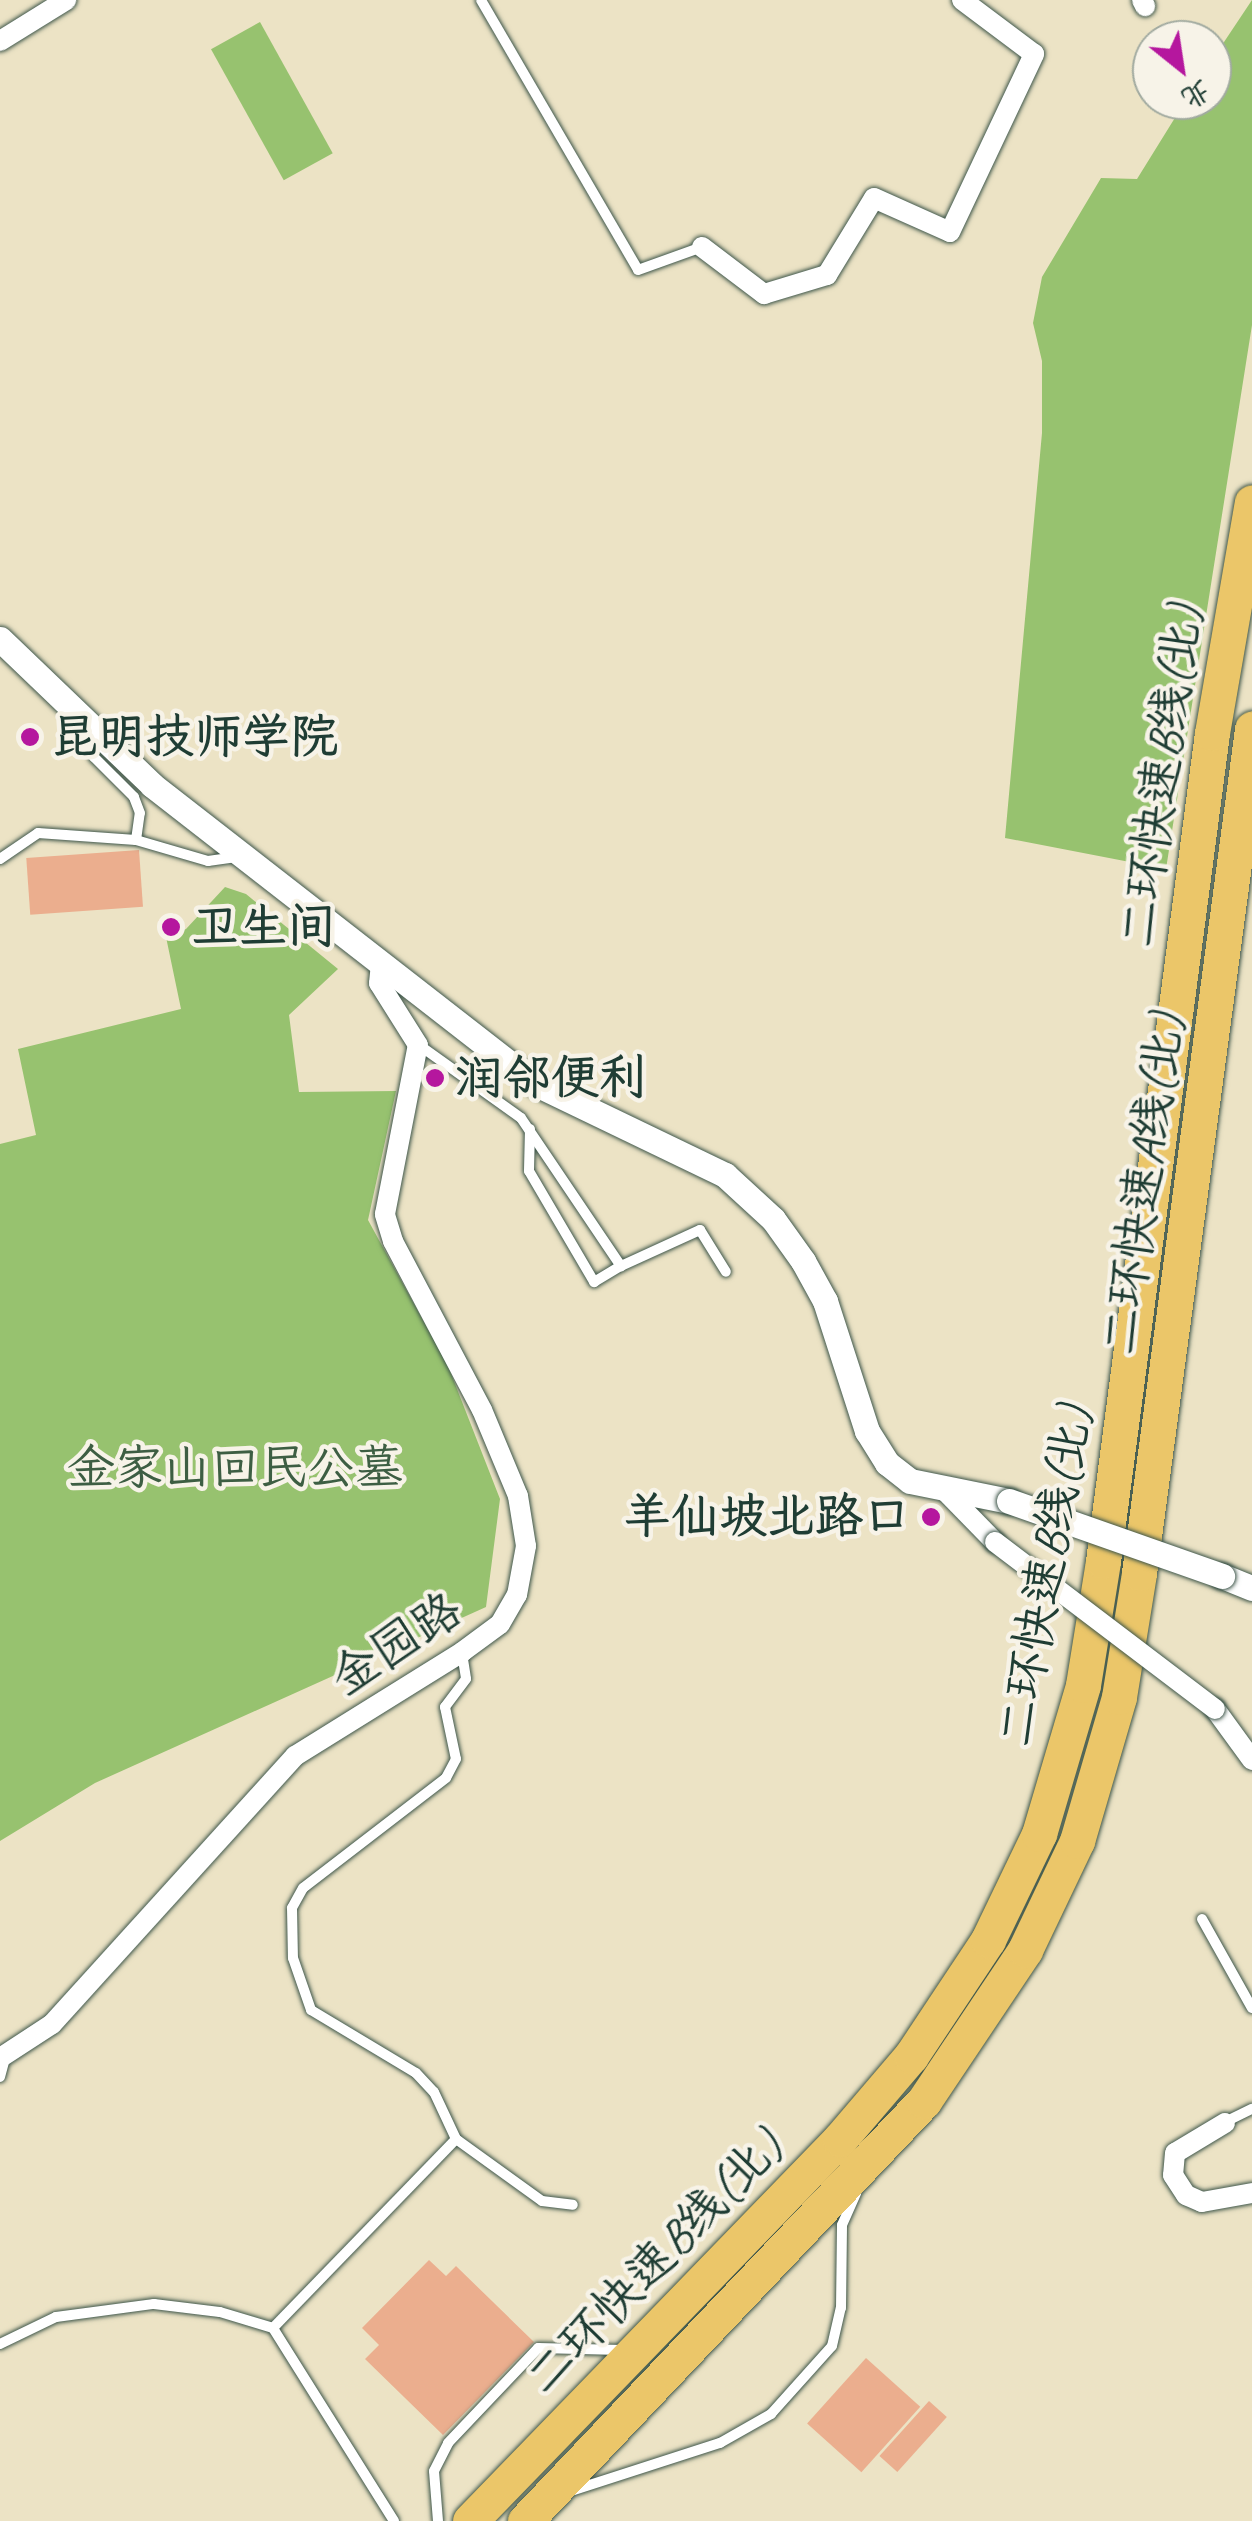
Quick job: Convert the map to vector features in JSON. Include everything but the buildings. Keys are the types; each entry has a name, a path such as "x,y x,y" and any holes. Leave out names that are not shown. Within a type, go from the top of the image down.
{"highway":[{"name":"二环快速B线(北)","path":"470,2521 911,2056 988,1940 1057,1785 1083,1684 1103,1562 1212,733 1252,502"},
{"name":"二环快速A线(北)","path":"530,2516 869,2163 956,2057 1025,1950 1097,1785 1139,1573 1252,730"}],"street":[{"path":"0,41 66,0"},
{"path":"702,247 764,294 828,275 874,198 950,232 1034,54 962,0"},
{"path":"0,639 95,734 242,856 536,1084 725,1175 773,1219 825,1301 867,1431 887,1463 910,1482 946,1492 1009,1501 1252,1588"},
{"path":"381,964 379,983 418,1045"},
{"name":"金园路","path":"3,2056 52,2024 295,1756 462,1652 500,1624 517,1595 526,1546 518,1496 482,1410 393,1242 385,1214 418,1045"},
{"path":"946,1492 995,1542 1215,1709 1252,1760"},
{"path":"1224,2123 1175,2152 1173,2175 1186,2194 1202,2202 1252,2194"}],"lane":[{"path":"481,0 638,270 702,247"},
{"path":"95,734 89,742 94,757 134,797 140,813 136,840"},
{"path":"0,859 38,833 136,840 208,860 242,856"},
{"path":"418,1045 530,1128 621,1266"},
{"path":"530,1128 529,1171 594,1282 700,1230 726,1272"},
{"path":"462,1652 466,1679 445,1707 456,1758 446,1778 303,1888 292,1908 292,1958 311,2010 416,2073 434,2092 456,2139 542,2201 573,2205"},
{"path":"1202,1919 1252,2008"},
{"path":"0,2077 3,2056"},
{"path":"1224,2123 1252,2108"},
{"path":"273,2328 456,2139"},
{"path":"530,2516 574,2489 720,2443 771,2414 832,2346 842,2308 842,2225 869,2163"},
{"path":"0,2344 56,2317 154,2304 220,2312 273,2328 394,2521"},
{"path":"438,2521 434,2470 448,2443 538,2348 568,2346 598,2354 626,2350 649,2336"}],"green space":[{"path":"1252,0 1252,325 1166,869 1005,838 1042,433 1042,361 1033,323 1042,277 1101,178 1137,179 1174,120 1232,120 1232,30"},
{"path":"260,22 333,153 284,180 211,49"},
{"name":"金家山回民公墓","path":"225,887 246,894 338,969 289,1015 299,1092 396,1091 368,1220 448,1366 500,1499 486,1607 95,1783 0,1841 0,1144 36,1135 18,1049 181,1009 166,937 186,929"}],"place":[{"name":"昆明技师学院","path":"30,737"},
{"name":"卫生间","path":"171,927"},
{"name":"润邻便利","path":"435,1078"},
{"name":"羊仙坡北路口","path":"931,1517"}]}
